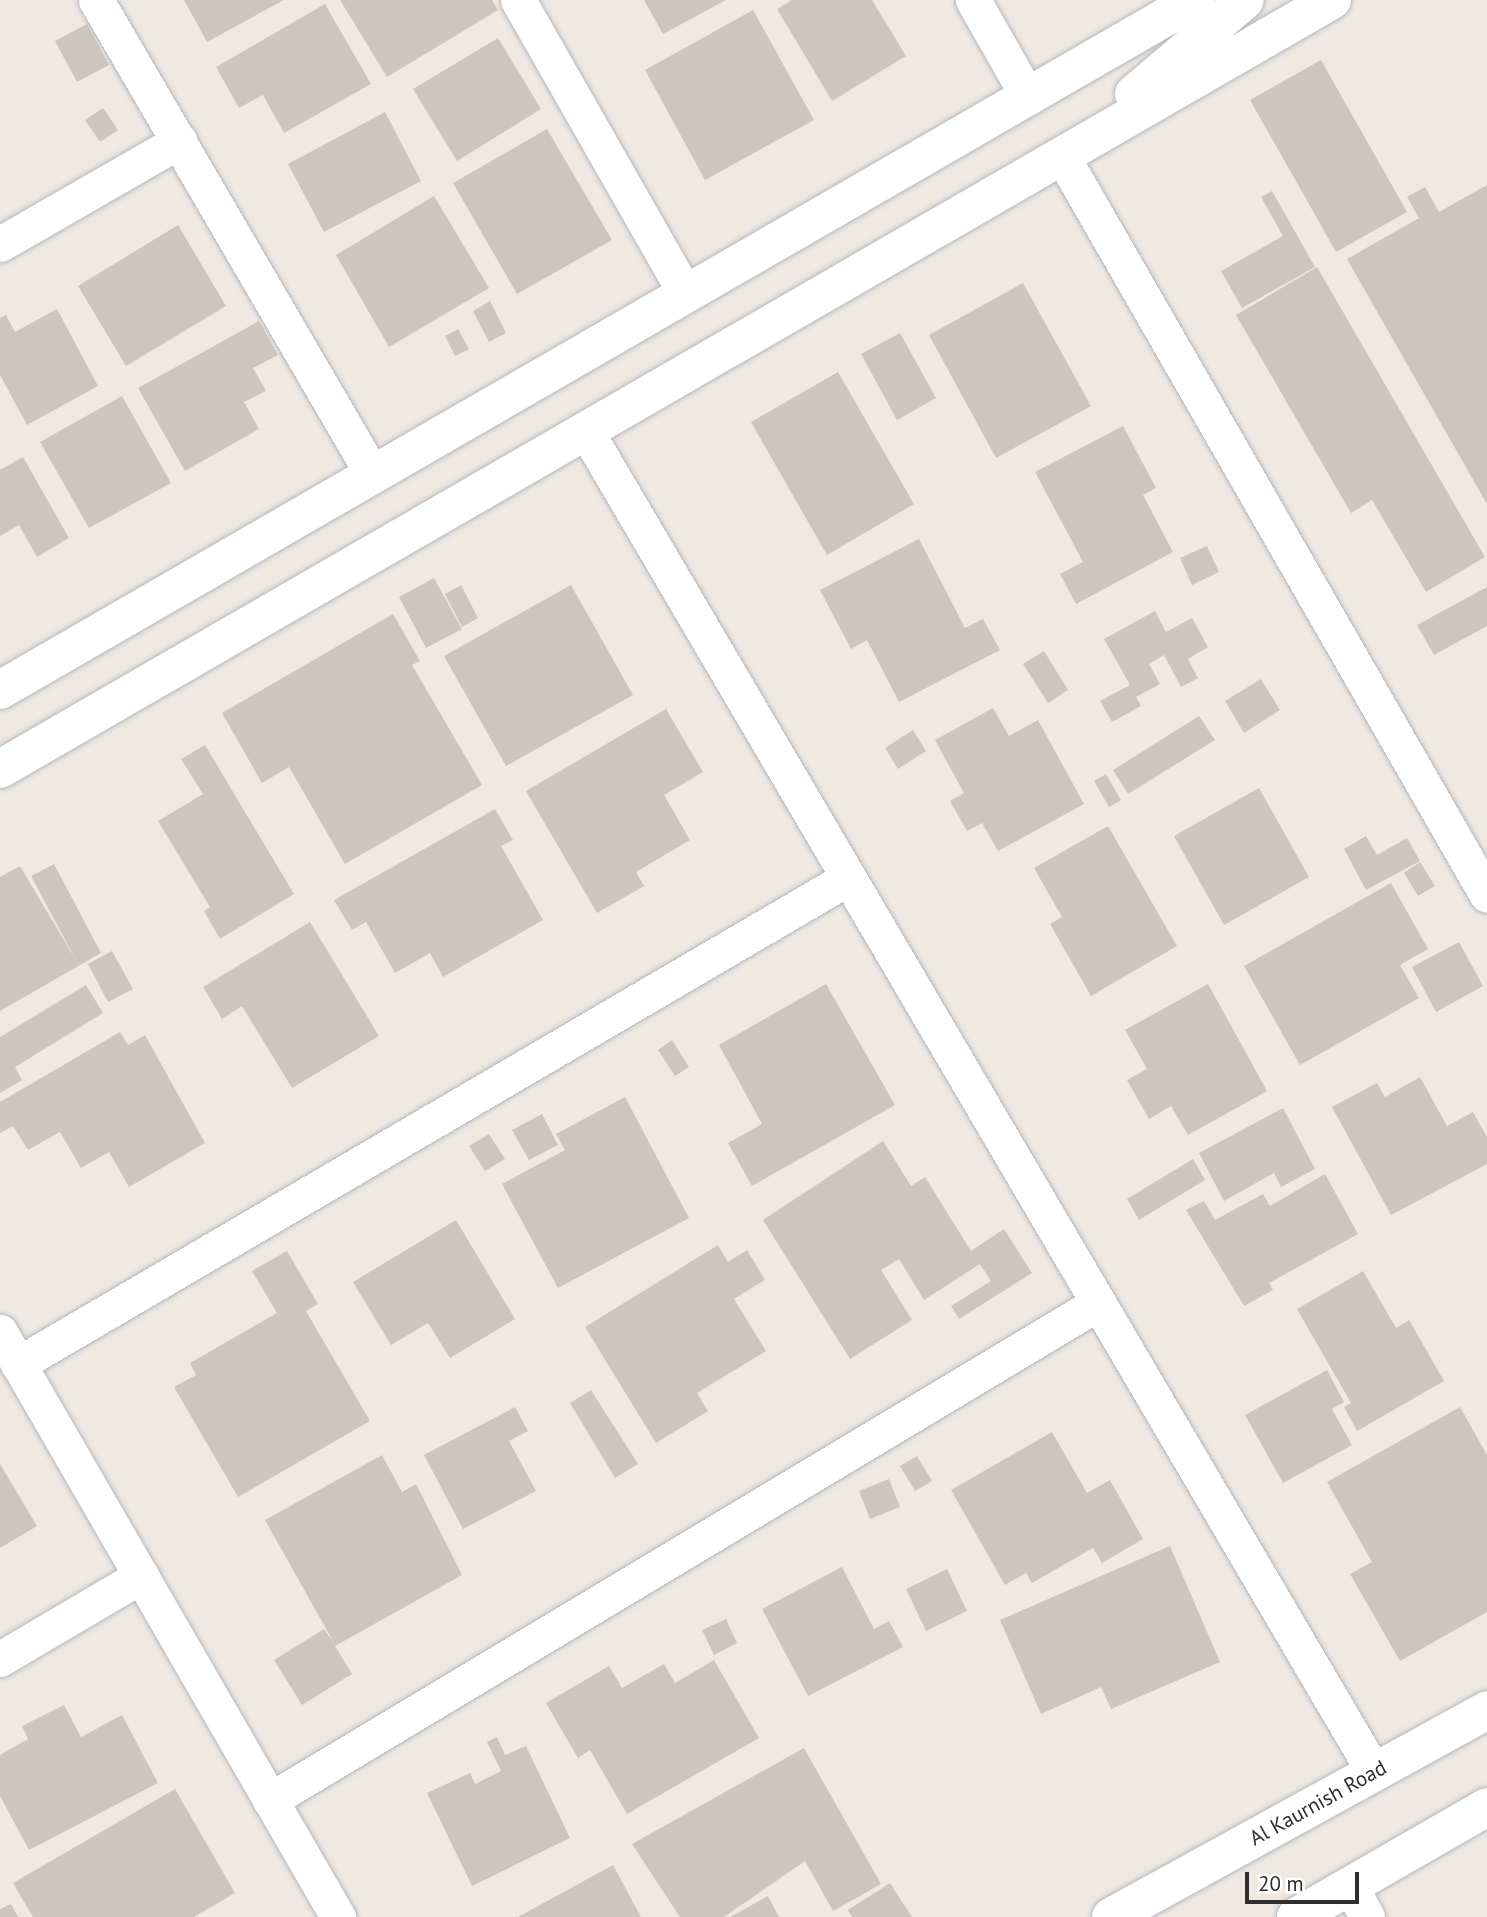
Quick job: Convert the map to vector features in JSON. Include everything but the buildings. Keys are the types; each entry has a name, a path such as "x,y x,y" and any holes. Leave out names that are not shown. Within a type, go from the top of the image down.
{"street":[{"path":"96,0 373,475"},
{"path":"518,0 686,294"},
{"path":"973,0 1028,97"},
{"path":"0,690 1195,0"},
{"path":"1062,156 1245,0"},
{"path":"0,769 1332,0"},
{"path":"0,244 179,141"},
{"path":"1062,156 1487,895"},
{"path":"586,431 1374,1772"},
{"path":"18,1364 848,878"},
{"path":"270,1800 1098,1303"},
{"path":"0,1332 338,1917"},
{"path":"0,1659 141,1576"},
{"name":"Al Kaurnish Road","path":"1111,1917 1487,1710"},
{"path":"1296,1917 1358,1901 1487,1807"}]}
